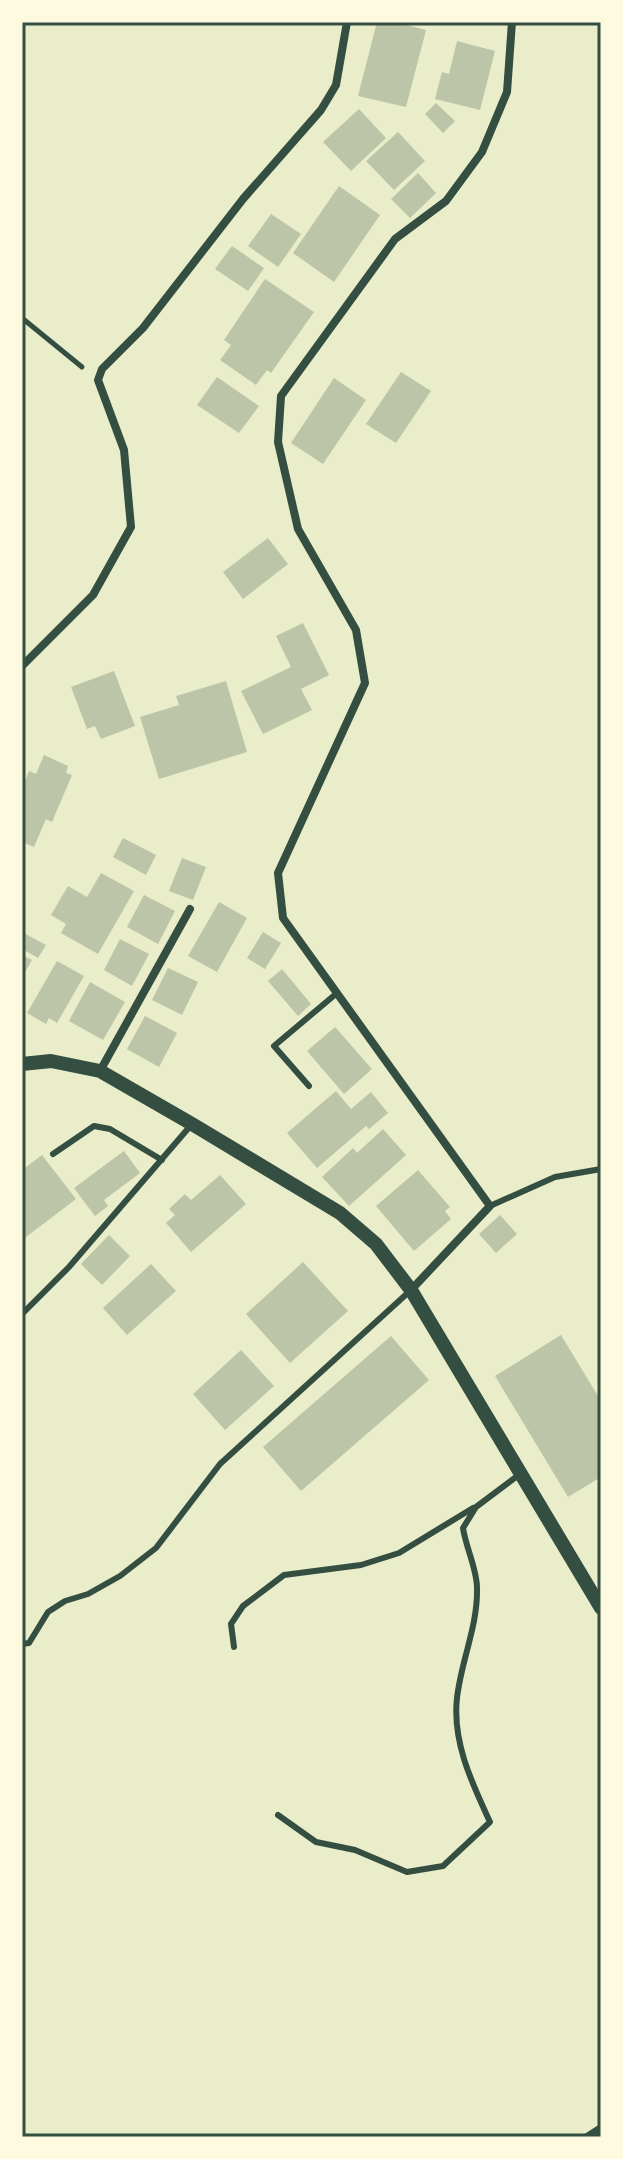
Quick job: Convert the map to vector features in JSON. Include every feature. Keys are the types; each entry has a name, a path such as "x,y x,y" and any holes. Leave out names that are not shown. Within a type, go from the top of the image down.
{"street":[{"path":"22,666 93,595 131,527 124,450 98,380 102,369 143,328 243,199 321,110 336,85 347,22"},
{"path":"411,1290 490,1206 283,918 278,873 365,683 356,630 298,529 278,442 281,396 395,239 446,201 482,152 507,92 512,22"},
{"path":"100,1071 190,909"},
{"path":"22,1064 51,1061 100,1071 340,1213 376,1244 411,1290 601,1608"},
{"path":"587,2137 601,2128"}],"lane":[{"path":"309,1086 274,1046 337,993"},
{"path":"22,1314 69,1267 192,1124"},
{"path":"53,1154 94,1126 110,1129 162,1160"},
{"path":"490,1206 555,1177 601,1169"},
{"path":"22,1644 29,1643 48,1612 120,1576 156,1548 220,1464 411,1290"},
{"path":"234,1647 231,1624 243,1606 284,1575 361,1565 399,1553 476,1507 520,1474"},
{"path":"278,1815 316,1842 355,1850 407,1872 443,1866 490,1822 469,1777 458,1737 457,1699 474,1622 477,1586 463,1528 476,1507"}],"path":[{"path":"22,318 98,380"}],"building":[{"path":"377,22 394,22 426,30 406,107 358,96"},
{"path":"457,41 495,51 480,110 435,99 442,72 449,74"},
{"path":"436,103 455,121 443,133 425,114"},
{"path":"359,109 386,138 351,171 323,142"},
{"path":"398,132 425,161 394,190 366,161"},
{"path":"418,173 436,193 410,218 391,199"},
{"path":"339,186 380,215 334,282 293,253"},
{"path":"271,214 301,234 278,267 248,246"},
{"path":"232,246 264,268 248,291 215,269"},
{"path":"265,279 314,312 271,373 267,370 256,385 220,360 231,345 224,340"},
{"path":"401,372 431,391 396,443 366,424"},
{"path":"217,377 259,406 239,433 197,405"},
{"path":"334,378 366,400 323,464 291,443"},
{"path":"268,538 288,564 243,599 223,572"},
{"path":"303,623 329,675 301,689 312,710 263,734 241,691 291,667 276,636"},
{"path":"114,671 135,726 101,739 95,726 87,729 71,687"},
{"path":"226,681 247,752 159,779 140,717 179,705 176,696"},
{"path":"44,755 68,766 66,773 72,775 52,822 46,819 34,847 22,842 22,788 29,771 36,774"},
{"path":"123,838 156,855 146,875 113,857"},
{"path":"182,858 206,867 193,900 169,891"},
{"path":"101,873 134,891 98,954 61,933 66,924 51,915 68,886 87,897"},
{"path":"144,895 175,911 158,944 127,927"},
{"path":"219,902 247,918 217,972 188,956"},
{"path":"22,932 46,945 38,958 22,949"},
{"path":"263,932 281,943 265,969 247,958"},
{"path":"120,939 149,954 132,986 104,970"},
{"path":"22,955 32,960 22,977"},
{"path":"57,961 84,976 57,1023 49,1018 46,1024 27,1013"},
{"path":"168,968 198,982 182,1015 152,1000"},
{"path":"282,969 311,1004 298,1016 268,981"},
{"path":"90,982 125,1002 103,1040 69,1021"},
{"path":"145,1016 177,1033 159,1067 127,1049"},
{"path":"335,1027 372,1069 344,1094 307,1051"},
{"path":"336,1091 351,1109 371,1092 388,1113 369,1129 366,1126 317,1168 287,1133"},
{"path":"383,1129 406,1155 349,1206 322,1177 353,1148 357,1153"},
{"path":"124,1151 140,1173 104,1200 108,1206 95,1216 74,1188"},
{"path":"42,1155 76,1199 22,1240 22,1170"},
{"path":"418,1170 450,1207 445,1211 451,1219 414,1251 376,1206"},
{"path":"220,1175 246,1204 191,1252 166,1223 175,1215 169,1209 185,1194 191,1200"},
{"path":"500,1215 517,1234 496,1253 479,1234"},
{"path":"109,1235 130,1256 102,1285 81,1264"},
{"path":"303,1262 348,1311 290,1363 246,1314"},
{"path":"151,1264 176,1291 127,1335 103,1308"},
{"path":"561,1335 601,1401 601,1477 568,1497 495,1376"},
{"path":"391,1336 429,1380 301,1491 263,1447"},
{"path":"241,1350 274,1386 225,1430 193,1394"}]}
